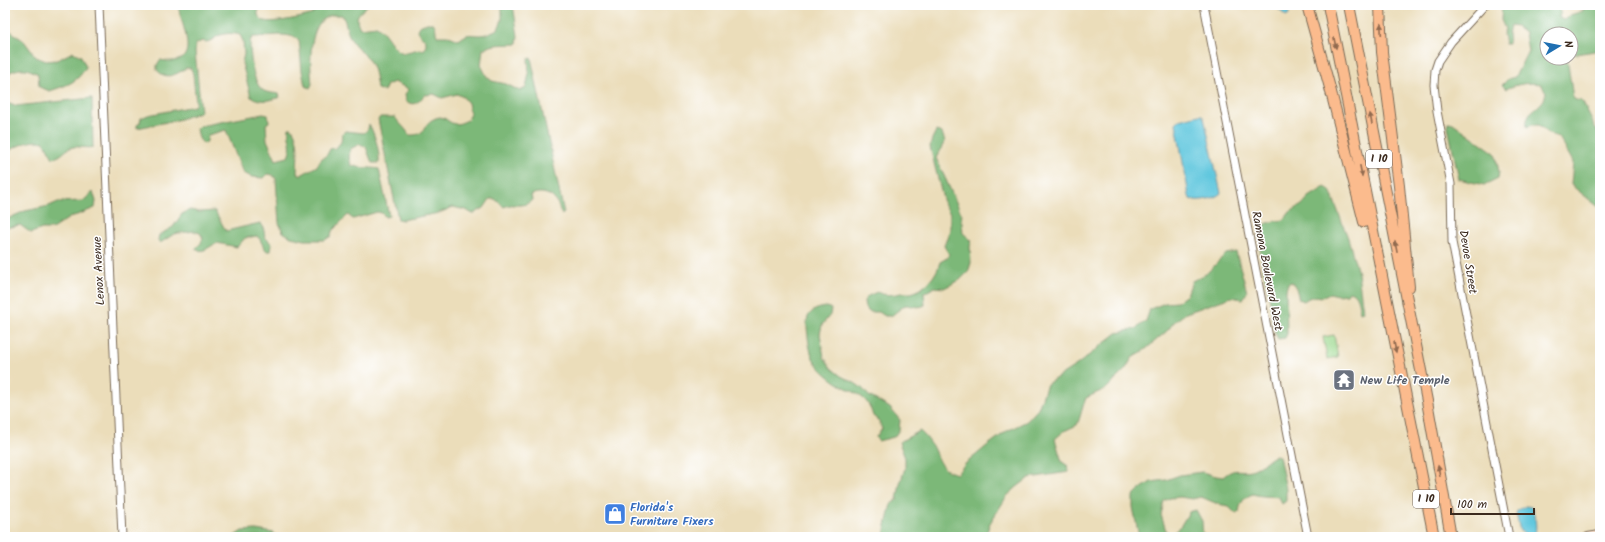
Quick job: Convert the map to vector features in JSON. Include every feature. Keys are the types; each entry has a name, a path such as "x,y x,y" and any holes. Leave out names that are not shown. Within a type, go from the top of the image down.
{"highway":[{"path":"1307,5 1388,309"},
{"name":"I 10","path":"1328,5 1434,537"},
{"name":"I 10","path":"1349,5 1451,537"},
{"path":"1380,5 1382,52 1409,278 1409,313"}],"main road":[{"path":"1588,537 1600,535"}],"street":[{"name":"Lenox Avenue","path":"99,5 122,537"},
{"name":"Devoe Street","path":"1485,5 1451,42 1438,61 1435,70 1434,85 1437,111 1451,184 1452,242 1509,537"},
{"name":"Ramona Boulevard West","path":"1204,7 1308,537"}],"green space":[{"path":"178,5 260,5 258,6 258,16 262,20 272,22 295,19 313,14 318,5 368,5 357,17 360,28 377,26 395,48 403,53 419,49 424,50 426,43 417,30 419,26 427,23 433,23 437,36 449,36 459,40 467,35 480,35 498,29 502,20 502,5 513,5 518,36 517,44 495,45 483,49 481,65 487,77 492,81 506,84 520,91 526,88 529,73 528,59 531,58 564,213 562,215 553,198 547,194 541,193 531,195 532,200 523,205 504,207 495,199 490,199 484,208 473,214 466,210 453,207 439,213 402,220 398,219 378,119 381,117 395,117 409,135 415,135 422,132 431,120 439,117 444,118 453,124 468,120 470,113 468,103 463,97 457,94 442,98 434,94 425,95 418,102 412,104 406,101 405,94 409,89 394,82 387,85 384,91 377,89 375,74 372,66 364,54 352,41 342,15 332,15 324,19 318,25 314,34 311,56 312,84 310,88 305,86 299,40 294,37 283,35 253,37 250,41 250,53 252,68 257,82 260,88 264,91 279,94 280,97 258,100 251,97 242,63 244,54 243,41 240,35 222,34 209,41 202,41 196,44 195,52 201,112 177,120 137,128 141,118 148,115 194,106 196,103 191,68 186,68 168,76 157,70 157,65 160,60 174,61 182,58 186,52 186,35"},
{"path":"1502,5 1556,5 1561,10 1559,18 1564,20 1570,15 1583,11 1584,5 1600,5 1600,50 1579,54 1579,26 1539,26 1539,66 1568,66 1573,98 1582,101 1600,137 1600,208 1571,185 1573,162 1559,137 1548,134 1539,125 1527,127 1529,114 1545,98 1546,92 1541,84 1523,84 1506,89 1502,85 1508,79 1515,77 1528,51 1525,33 1517,27 1510,26 1508,34 1509,44 1505,44 1503,34 1505,29 1501,20"},
{"path":"5,27 24,41 36,57 46,61 57,60 73,52 81,56 86,67 79,77 66,85 50,91 39,87 38,74 34,72 27,69 18,69 10,72 7,82 7,103 15,106 92,98 93,147 73,147 68,149 60,156 53,158 44,142 31,142 10,150 9,158 5,159"},
{"path":"263,114 268,115 269,122 266,124 267,140 276,160 288,157 290,152 289,128 292,128 298,144 297,173 301,175 317,166 321,159 327,155 330,149 336,148 341,142 342,134 345,131 364,133 368,129 369,124 377,143 379,163 372,163 366,147 360,144 350,149 349,157 351,165 379,169 389,216 385,217 382,213 377,212 353,219 348,215 332,231 331,236 325,240 305,240 291,237 283,232 279,223 276,179 273,175 268,174 263,178 252,177 243,173 226,130 208,135 205,144 200,139 197,128 200,126"},
{"path":"1449,122 1453,123 1495,153 1499,172 1498,178 1484,185 1459,179 1448,127"},
{"path":"936,131 942,133 945,141 936,158 961,213 963,233 972,241 970,246 971,263 968,272 960,280 944,288 935,287 924,293 925,305 917,307 905,305 891,316 885,316 879,312 869,312 865,308 864,301 868,296 877,292 889,295 911,293 921,289 933,277 940,262 947,258 949,254 944,246 950,230 950,214 944,203 930,147"},
{"path":"1325,187 1330,190 1348,238 1358,273 1363,311 1360,312 1356,296 1352,292 1349,291 1347,294 1337,295 1330,293 1321,297 1317,296 1308,298 1304,301 1299,299 1296,288 1292,282 1288,283 1286,290 1287,334 1285,338 1278,339 1273,323 1260,252 1260,235 1262,228 1266,224 1284,220 1290,212 1302,205 1309,197"},
{"path":"93,192 96,201 95,208 69,218 52,229 42,229 31,233 20,225 5,228 5,220 25,211 49,206 58,202 83,201"},
{"path":"190,210 199,212 215,211 226,231 260,223 263,226 265,237 272,244 271,251 267,251 265,249 257,236 245,238 237,247 217,243 201,251 195,249 201,243 203,238 200,233 194,231 174,234 160,243 158,240 159,235 173,227 182,214"},
{"path":"1236,252 1247,292 1243,299 1231,297 1186,313 1174,322 1168,330 1146,349 1132,358 1125,370 1107,388 1086,398 1077,425 1064,431 1055,439 1062,462 1068,466 1069,472 1029,478 1017,487 1007,496 990,523 985,537 886,537 885,530 891,504 897,500 905,468 905,458 899,442 920,431 931,444 942,466 950,472 957,474 964,465 988,445 1007,431 1027,421 1038,409 1047,384 1078,364 1117,333 1135,329 1146,321 1150,309 1165,303 1177,302 1187,295 1192,281 1206,274 1226,254"},
{"path":"827,307 831,309 830,315 822,325 820,334 824,357 831,368 841,376 853,382 862,388 869,396 890,408 900,420 899,430 894,437 878,441 876,437 882,429 879,421 873,416 868,403 857,394 830,377 814,360 808,340 807,322 809,315 812,312"},
{"path":"1334,335 1338,357 1327,359 1323,337"},
{"path":"1273,456 1279,456 1286,489 1286,501 1282,504 1279,497 1253,494 1243,501 1239,512 1236,514 1228,506 1218,504 1201,497 1192,499 1180,497 1170,498 1164,501 1161,515 1168,537 1139,537 1133,507 1133,496 1139,490 1151,482 1166,480 1180,475 1202,472 1223,477 1232,471 1254,469"},
{"path":"1196,510 1202,521 1203,537 1168,537 1180,527 1189,512"},
{"path":"256,530 274,533 277,537 233,537 242,531"}],"water":[{"path":"1274,5 1288,5 1289,14 1286,16"},
{"path":"1202,115 1204,118 1221,193 1211,198 1193,200 1190,199 1189,196 1176,123 1179,120"},
{"path":"1526,506 1531,507 1534,513 1536,527 1535,534 1531,536 1520,531 1516,513 1518,510"}],"place":[{"name":"New Life Temple","path":"1344,380"},
{"name":"Florida's Furniture Fixers","path":"615,514"}]}
